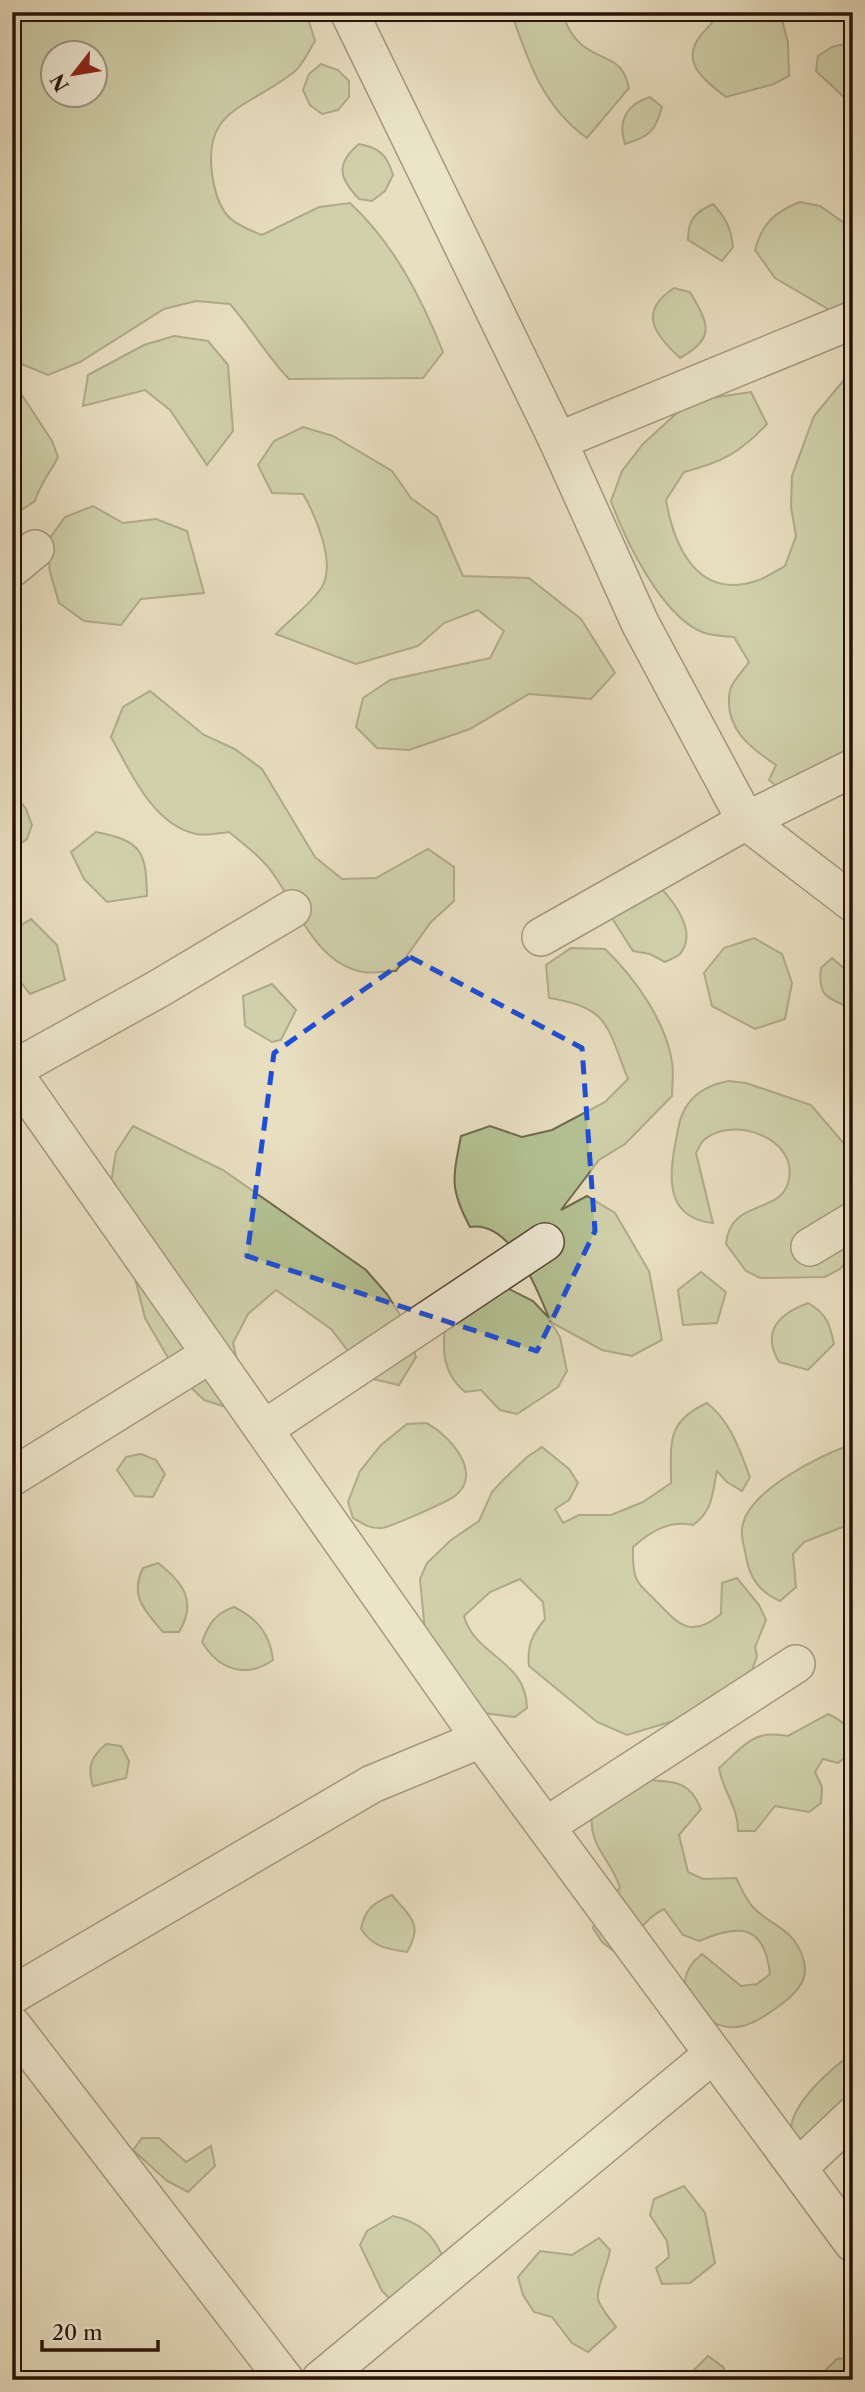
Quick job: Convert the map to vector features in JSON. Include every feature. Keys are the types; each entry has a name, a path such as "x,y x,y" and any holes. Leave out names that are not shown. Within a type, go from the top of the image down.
{"street":[{"path":"349,12 558,442 640,623 746,821 853,903"},
{"path":"558,442 853,320"},
{"path":"541,937 746,821 853,768"},
{"path":"292,909 12,1071 481,1739 853,2243"},
{"path":"810,1247 853,1221"},
{"path":"264,1429 545,1242"},
{"path":"12,1477 209,1355"},
{"path":"546,1826 796,1664"},
{"path":"12,1994 372,1784 481,1739"},
{"path":"12,2025 285,2380"},
{"path":"320,2380 712,2055"},
{"path":"799,2167 853,2116"}],"highlighted area":[{"path":"410,957 582,1048 595,1231 537,1351 247,1256 274,1053"}],"green space":[{"path":"12,12 306,12 315,41 300,65 276,85 243,104 220,125 213,140 211,160 217,196 230,218 262,235 319,207 350,203 380,236 405,272 443,352 423,378 289,379 230,304 196,301 164,309 80,362 48,375 12,360"},
{"path":"511,12 561,12 578,42 622,70 629,88 587,138 572,126 548,97 531,65"},
{"path":"717,12 780,12 788,43 789,76 774,84 726,97 710,84 697,70 693,54 695,45 713,22"},
{"path":"853,42 853,95 846,99 816,71 818,56 832,47"},
{"path":"321,64 338,70 349,81 349,97 338,110 322,114 310,105 303,90 309,74"},
{"path":"650,97 662,107 654,128 646,135 625,144 622,128 626,114 635,104"},
{"path":"359,144 382,154 393,175 385,191 372,201 359,199 347,184 342,171 346,158"},
{"path":"800,202 820,206 853,229 853,319 840,316 775,278 755,250 761,233 770,220"},
{"path":"713,204 727,224 732,240 733,247 722,261 688,240 689,227 694,218"},
{"path":"674,288 690,292 705,321 706,329 700,344 680,358 657,332 653,315 663,297"},
{"path":"174,336 208,341 228,365 233,431 207,465 170,410 145,390 83,406 88,375 144,345"},
{"path":"853,369 853,766 794,800 769,780 776,765 740,735 730,715 731,687 749,662 734,637 702,632 673,610 659,594 635,555 611,501 622,471 643,444 690,401 751,392 767,424 730,455 684,472 666,500 682,551 704,576 718,583 736,585 756,581 771,574 785,566 796,536 791,507 792,476 814,416"},
{"path":"12,380 52,441 58,457 35,501 12,516"},
{"path":"303,427 333,436 392,471 411,498 437,517 463,576 529,578 581,619 615,673 591,699 529,694 470,729 409,750 377,748 356,727 363,698 390,680 490,658 504,631 478,610 444,623 418,646 356,664 276,634 312,599 326,577 323,540 303,494 272,493 258,465 274,441"},
{"path":"93,506 123,523 156,519 187,531 204,593 141,599 121,625 84,621 59,603 50,572 47,542 65,517"},
{"path":"150,691 204,735 235,749 262,769 315,857 342,879 376,878 428,849 454,867 454,901 431,922 396,971 363,972 333,959 311,934 271,871 248,848 229,832 200,835 181,829 155,808 144,795 111,737 123,707"},
{"path":"15,795 26,809 32,825 27,839 14,848"},
{"path":"96,832 123,839 138,850 145,868 147,896 107,902 84,879 71,852"},
{"path":"632,864 652,879 673,903 686,930 686,942 680,954 665,962 650,954 633,951 603,904 616,873"},
{"path":"31,919 57,945 65,980 30,994 12,971 12,931"},
{"path":"754,938 782,954 792,983 785,1019 755,1029 712,1006 704,973 724,948"},
{"path":"571,948 605,949 647,1001 669,1047 673,1066 672,1096 625,1144 599,1160 561,1210 587,1196 615,1213 649,1271 662,1340 632,1356 602,1350 551,1322 560,1337 567,1371 558,1387 517,1414 500,1410 481,1390 465,1392 451,1375 447,1365 444,1346 446,1312 503,1286 533,1301 549,1318 530,1275 510,1245 498,1234 485,1228 470,1227 456,1192 455,1173 461,1136 490,1126 522,1137 552,1130 605,1102 628,1079 604,1022 584,1007 549,998 546,965"},
{"path":"832,958 853,976 853,1009 826,996 823,991 821,968"},
{"path":"272,984 296,1010 281,1040 272,1042 245,1026 243,996"},
{"path":"729,1081 746,1083 811,1105 853,1154 853,1254 840,1269 825,1277 760,1278 746,1271 726,1244 730,1229 737,1219 777,1198 785,1190 789,1179 789,1164 783,1152 760,1135 746,1130 717,1132 702,1142 696,1153 713,1223 698,1220 679,1206 674,1196 672,1172 679,1124 685,1109 701,1091"},
{"path":"133,1126 223,1170 366,1270 387,1294 405,1323 416,1357 399,1385 369,1378 331,1329 276,1290 248,1314 233,1343 241,1377 232,1409 204,1400 178,1375 145,1318 111,1182 116,1152"},
{"path":"701,1272 726,1292 717,1323 683,1325 678,1290"},
{"path":"808,1303 826,1320 834,1344 808,1370 779,1362 772,1341 776,1325 781,1318"},
{"path":"707,1403 728,1427 750,1477 742,1491 727,1482 717,1471 711,1501 700,1520 693,1525 668,1526 633,1547 635,1576 664,1609 679,1622 693,1627 711,1622 721,1614 722,1583 737,1578 759,1605 766,1620 755,1647 757,1656 751,1673 693,1715 627,1735 597,1722 529,1666 531,1641 545,1619 543,1602 520,1579 490,1592 464,1616 478,1641 510,1668 518,1679 527,1708 515,1717 475,1712 426,1642 420,1579 427,1563 451,1540 479,1521 492,1492 527,1457 542,1447 569,1469 578,1483 569,1500 555,1509 563,1523 579,1515 611,1515 643,1502 671,1483 672,1445 678,1426 694,1410"},
{"path":"426,1423 443,1435 459,1454 466,1475 464,1486 451,1498 387,1527 370,1527 353,1518 348,1502 360,1471 381,1445 407,1424"},
{"path":"853,1444 853,1523 804,1542 793,1554 796,1587 780,1601 762,1589 750,1572 742,1536 746,1516 756,1502 786,1477"},
{"path":"141,1454 156,1460 165,1474 153,1497 135,1496 117,1470 126,1457"},
{"path":"158,1563 175,1578 185,1594 187,1611 179,1632 163,1632 145,1610 138,1595 139,1578 143,1568"},
{"path":"234,1607 261,1628 269,1642 273,1660 253,1669 234,1669 209,1652 202,1642 207,1630 217,1616"},
{"path":"828,1714 844,1724 850,1734 851,1753 838,1763 823,1759 815,1772 822,1787 821,1803 809,1812 775,1806 755,1831 738,1831 736,1814 719,1768 757,1737 776,1734 788,1736"},
{"path":"106,1744 121,1746 129,1761 126,1778 93,1786 90,1773 92,1763"},
{"path":"650,1780 682,1785 692,1793 701,1809 679,1835 688,1872 703,1879 736,1878 752,1906 787,1933 799,1947 805,1964 803,1981 788,1999 748,2024 729,2027 703,2016 686,1994 685,1981 690,1967 702,1954 741,1986 757,1984 770,1974 767,1957 755,1936 737,1931 699,1941 683,1935 664,1909 615,1952 602,1942 593,1928 598,1912 620,1888 597,1845 592,1814"},
{"path":"392,1895 413,1921 414,1934 407,1952 381,1946 370,1940 361,1929 371,1908"},
{"path":"853,2053 853,2137 801,2162 791,2134 798,2109 814,2087"},
{"path":"142,2138 159,2138 186,2162 211,2146 215,2166 188,2192 167,2181 133,2150"},
{"path":"684,2186 705,2213 715,2263 690,2283 662,2284 656,2268 669,2257 667,2241 650,2215 654,2199"},
{"path":"393,2216 424,2230 435,2242 443,2258 396,2305 382,2291 360,2245 367,2231"},
{"path":"599,2238 610,2250 598,2299 616,2327 588,2352 572,2343 552,2317 534,2312 523,2295 518,2277 540,2251 572,2255"},
{"path":"708,2356 723,2367 729,2380 648,2380 686,2378"},
{"path":"853,2357 853,2380 815,2380 837,2359"}]}
